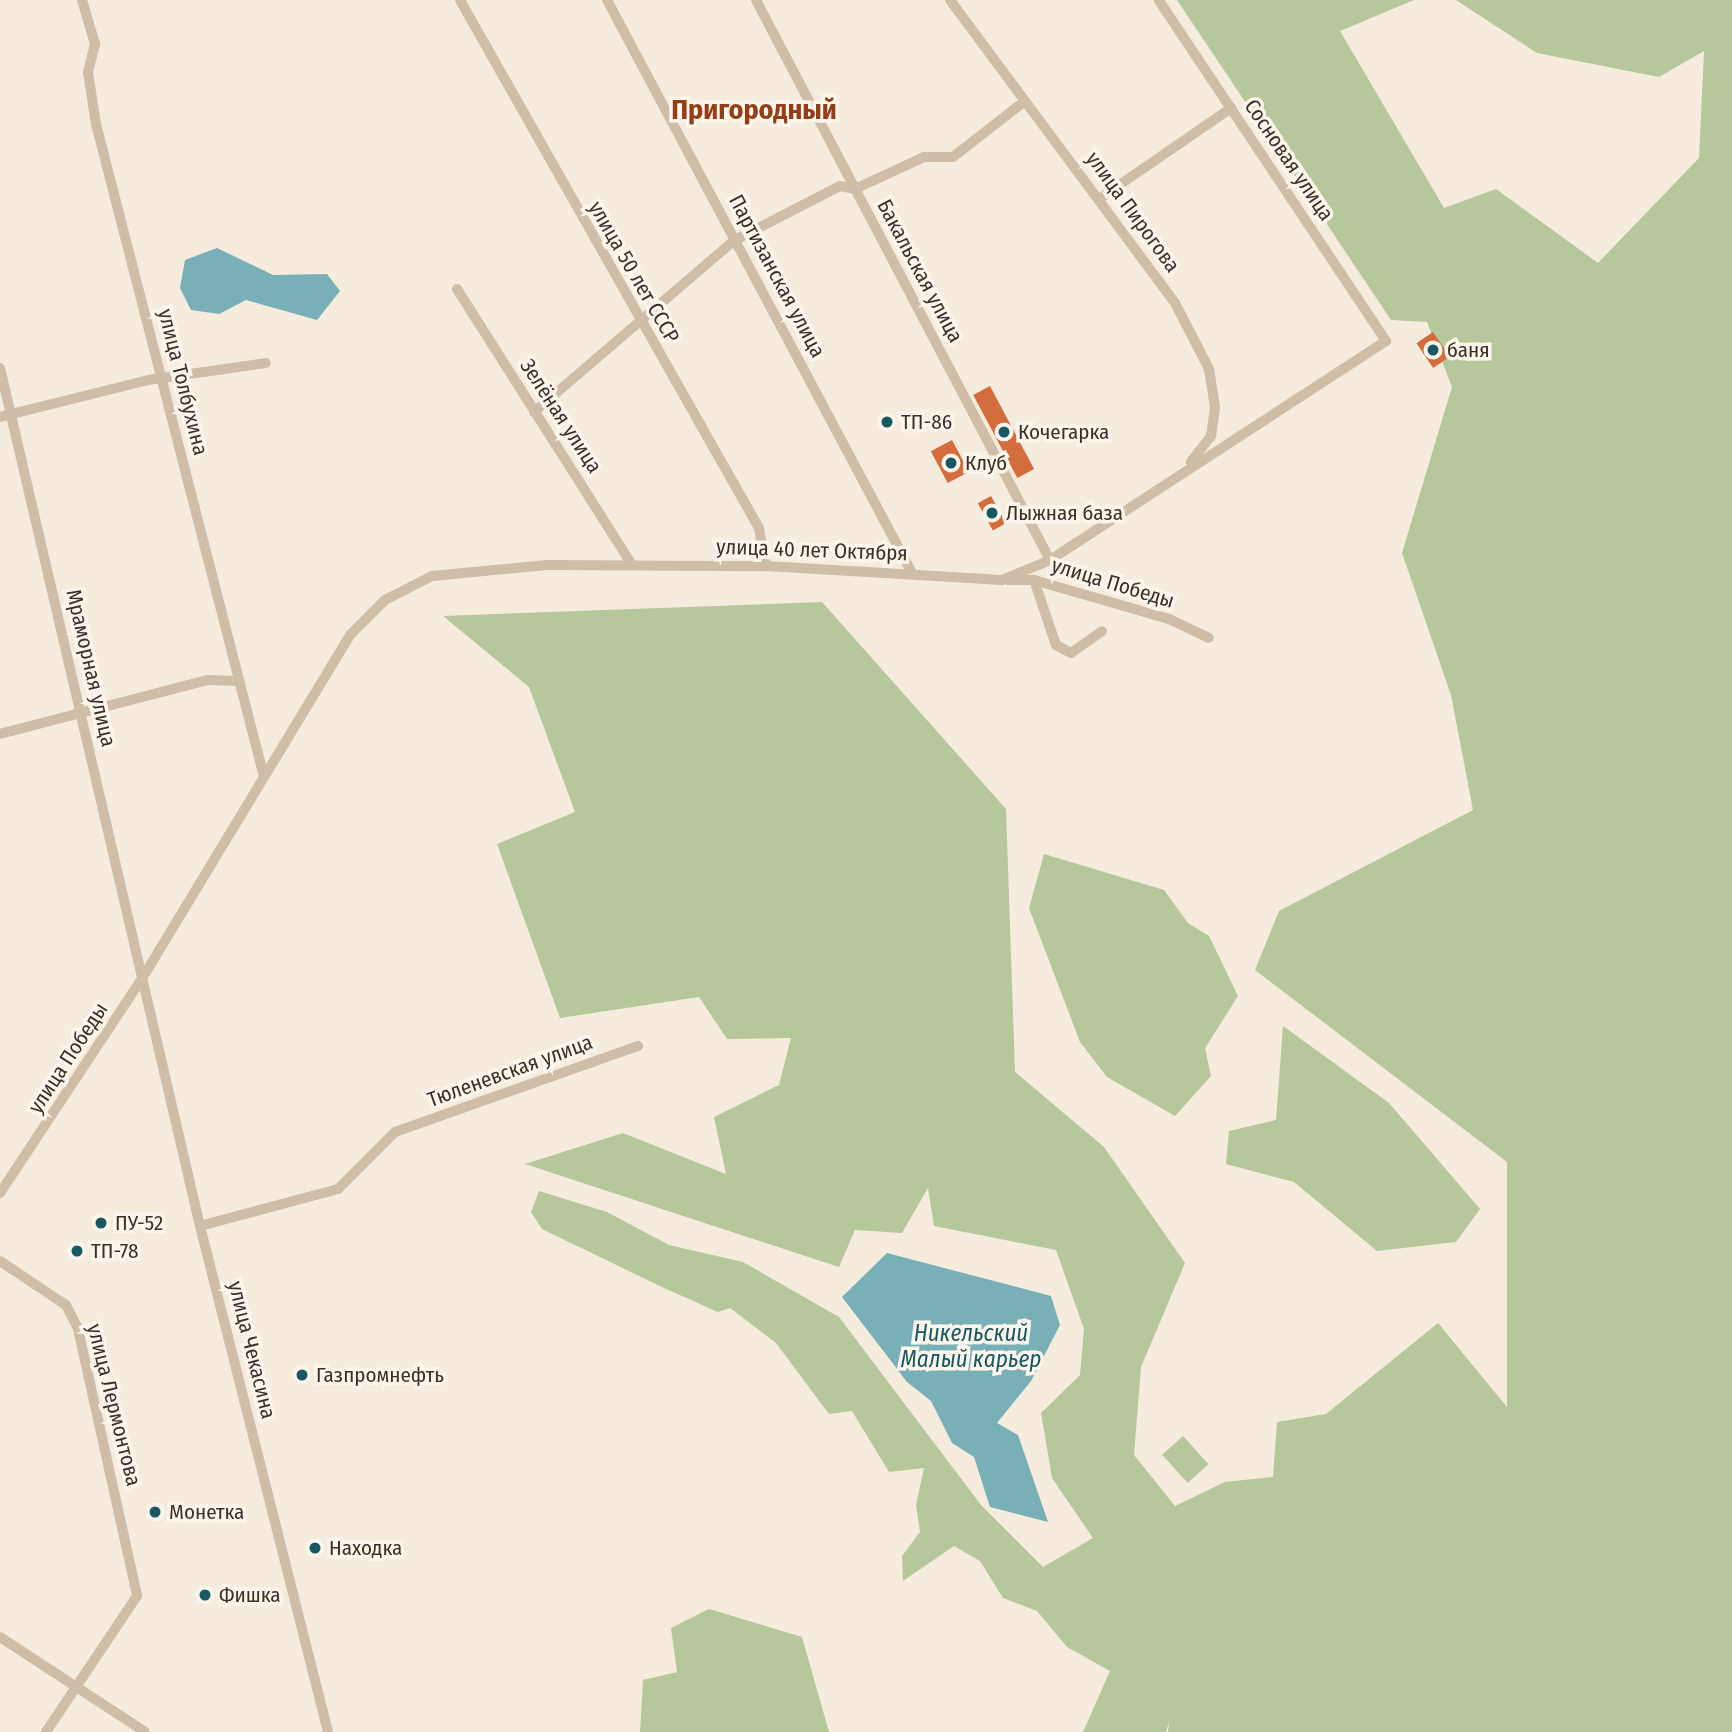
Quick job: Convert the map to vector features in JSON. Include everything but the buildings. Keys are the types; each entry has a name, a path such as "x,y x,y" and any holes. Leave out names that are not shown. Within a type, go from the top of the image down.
{"street":[{"name":"улица Толбухина","path":"82,0 95,44 88,72 96,124 263,773"},
{"name":"улица 50 лет СССР","path":"460,0 759,528 766,566"},
{"name":"Партизанская улица","path":"607,0 911,571"},
{"name":"Бакальская улица","path":"756,0 1050,560"},
{"name":"улица Пирогова","path":"950,0 1025,101 1102,197 1175,303 1209,369 1211,436 1187,467"},
{"name":"Сосновая улица","path":"1159,0 1386,341"},
{"path":"534,412 735,240 817,195 840,186 855,188 924,157 953,158 1025,101"},
{"path":"1102,197 1231,108"},
{"name":"Зелёная улица","path":"457,289 632,565"},
{"name":"улица 40 лет Октября","path":"263,773 350,635 385,600 421,580 471,568 632,565 911,571 958,581 1002,580 1050,560 1187,467 1386,341"},
{"path":"0,417 228,364 266,363"},
{"name":"Мраморная улица","path":"0,368 143,977"},
{"name":"улица Победы","path":"1002,580 1034,580 1169,619 1209,638"},
{"path":"1034,580 1056,645 1071,653 1102,631"},
{"path":"0,734 208,680 238,681"},
{"name":"улица Победы","path":"0,1193 143,977 263,773"},
{"name":"улица Чекасина","path":"143,977 200,1226 328,1732"},
{"name":"Тюленевская улица","path":"200,1226 338,1189 395,1132 638,1046"},
{"name":"улица Лермонтова","path":"0,1261 66,1305 78,1329 137,1596 46,1732"},
{"path":"0,1637 145,1732"}],"green space":[{"path":"1177,0 1414,0 1340,31 1444,208 1496,189 1598,263 1699,158 1704,51 1659,77 1537,53 1456,0 1732,0 1732,1732 1168,1732 1169,1722 1166,1732 1083,1732 1110,1671 1067,1647 1037,1611 1003,1598 980,1561 954,1546 903,1581 902,1556 920,1532 916,1505 924,1468 889,1472 852,1411 829,1414 776,1343 730,1308 718,1312 664,1288 542,1229 531,1212 539,1191 607,1212 669,1245 743,1262 839,1317 981,1505 1043,1567 1093,1538 1052,1478 1041,1413 1080,1375 1084,1329 1056,1250 934,1226 928,1188 902,1233 855,1230 839,1267 525,1164 623,1133 726,1174 714,1117 779,1085 791,1038 727,1039 699,997 560,1018 497,844 575,812 529,687 443,616 822,602 1006,809 1015,1072 1104,1147 1185,1263 1141,1367 1134,1455 1175,1506 1225,1482 1273,1477 1277,1422 1326,1414 1438,1323 1507,1407 1507,1162 1255,970 1279,911 1473,810 1451,695 1402,553 1452,387 1427,322 1391,320"},
{"path":"1044,854 1164,890 1188,923 1209,936 1238,996 1205,1048 1211,1076 1175,1116 1107,1077 1080,1042 1029,908"},
{"path":"1283,1026 1389,1103 1480,1209 1456,1242 1377,1251 1294,1182 1226,1164 1229,1131 1276,1120"},
{"path":"1183,1436 1208,1464 1188,1483 1162,1455"},
{"path":"709,1609 802,1637 829,1732 640,1732 643,1680 677,1672 671,1628"}],"water":[{"path":"217,248 273,275 327,274 340,291 317,320 246,300 219,314 191,310 180,288 185,260"},
{"name":"Никельский Малый карьер","path":"887,1253 1051,1296 1060,1325 1031,1381 997,1423 1018,1435 1048,1522 990,1507 974,1457 952,1443 931,1401 907,1382 842,1297"}],"place":[{"name":"баня","path":"1433,350"},
{"name":"ТП-86","path":"887,422"},
{"name":"Кочегарка","path":"1004,432"},
{"name":"Клуб","path":"951,463"},
{"name":"Лыжная база","path":"992,513"},
{"name":"ПУ-52","path":"101,1223"},
{"name":"ТП-78","path":"77,1251"},
{"name":"Газпромнефть","path":"302,1375"},
{"name":"Монетка","path":"155,1512"},
{"name":"Находка","path":"315,1548"},
{"name":"Фишка","path":"205,1595"}],"district":[{"name":"Пригородный","path":"754,110"}]}
